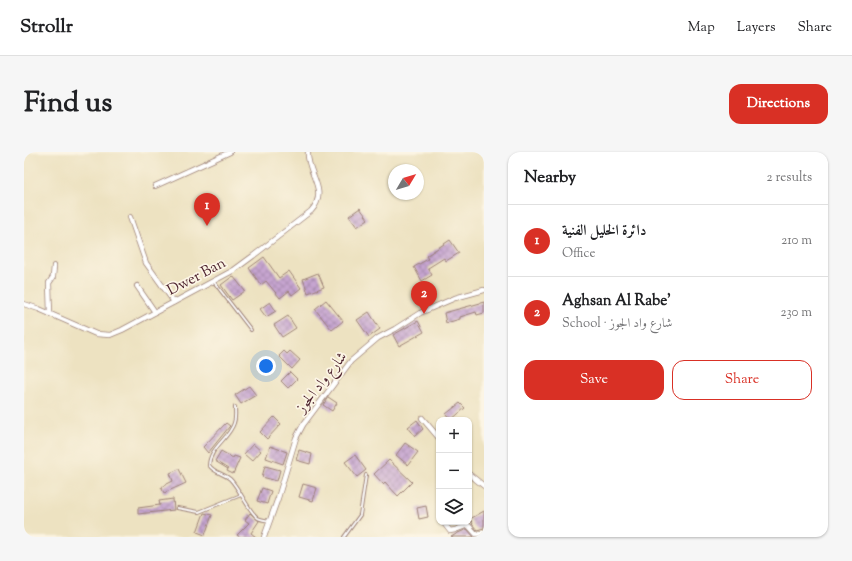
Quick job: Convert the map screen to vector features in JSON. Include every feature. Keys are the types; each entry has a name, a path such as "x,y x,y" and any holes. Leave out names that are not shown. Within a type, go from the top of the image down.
{"street":[{"path":"155,186 218,154 230,152"},
{"name":"Dwer Ban","path":"24,304 91,332 105,335 117,333 234,270 254,256 315,207 318,200 318,190 310,166 308,152"},
{"path":"130,217 146,263 174,302"},
{"path":"50,314 49,283 53,277 54,266"},
{"path":"137,286 155,312"},
{"name":"شارع واد الجوز","path":"264,537 296,438 303,425 351,360 378,338 420,313 455,298 484,290"},
{"path":"422,418 436,434"},
{"path":"472,476 484,486"},
{"path":"445,525 450,531 468,525 476,534 484,533"}],"lane":[{"path":"214,281 252,330"},
{"path":"235,407 235,422 211,454 209,465 212,470 230,479 242,495 252,513 258,518 270,521"},
{"path":"344,537 360,515 366,475"},
{"path":"177,508 199,512 242,495"}],"building":[{"path":"360,208 368,219 357,227 349,216"},
{"path":"450,240 459,253 446,261 444,258 428,268 432,275 422,281 414,267 428,259 426,256"},
{"path":"264,257 279,278 289,271 301,288 292,295 289,291 280,298 266,281 261,285 249,268"},
{"path":"318,273 324,287 308,293 303,279"},
{"path":"233,276 245,291 232,300 221,285"},
{"path":"326,300 343,321 332,330 315,309"},
{"path":"270,302 276,311 266,317 260,309"},
{"path":"484,302 484,313 477,315 476,312 446,323 444,313"},
{"path":"369,312 380,329 369,337 357,320"},
{"path":"288,316 296,328 282,337 274,325"},
{"path":"418,321 424,332 399,346 393,335"},
{"path":"284,351 287,354 290,351 300,360 292,369 279,356"},
{"path":"290,372 297,379 288,388 281,381"},
{"path":"249,386 256,395 241,404 235,395"},
{"path":"328,397 337,403 332,411 323,405"},
{"path":"460,403 465,408 454,417 448,417 446,414"},
{"path":"274,417 281,424 267,439 260,432"},
{"path":"417,420 423,429 415,436 408,427"},
{"path":"226,423 230,426 208,453 203,447"},
{"path":"405,443 418,452 408,465 396,455"},
{"path":"253,444 261,451 252,461 244,454"},
{"path":"270,446 287,452 283,464 266,458"},
{"path":"299,450 312,454 310,464 296,460"},
{"path":"221,451 233,458 234,456 240,458 233,474 215,461"},
{"path":"355,455 366,470 357,477 345,462"},
{"path":"389,460 412,482 398,496 385,482 383,484 374,474"},
{"path":"265,466 280,470 277,481 262,477"},
{"path":"179,469 186,483 164,493 161,487 173,481 170,473"},
{"path":"303,484 317,488 313,501 299,497"},
{"path":"262,488 271,491 267,504 257,501"},
{"path":"173,499 174,510 138,514 138,508 160,505 159,501"},
{"path":"426,506 428,517 419,519 417,508"},
{"path":"484,511 484,528 477,530 472,524 472,518"},
{"path":"204,513 212,515 205,535 197,532"},
{"path":"250,513 259,521 251,533 256,537 240,537 237,535 249,523 245,520"},
{"path":"467,529 474,537 451,537 458,533"}],"place":[{"name":"دائرة الخليل الفنية","path":"207,226"},
{"name":"Aghsan Al Rabe'","path":"424,314"}]}
